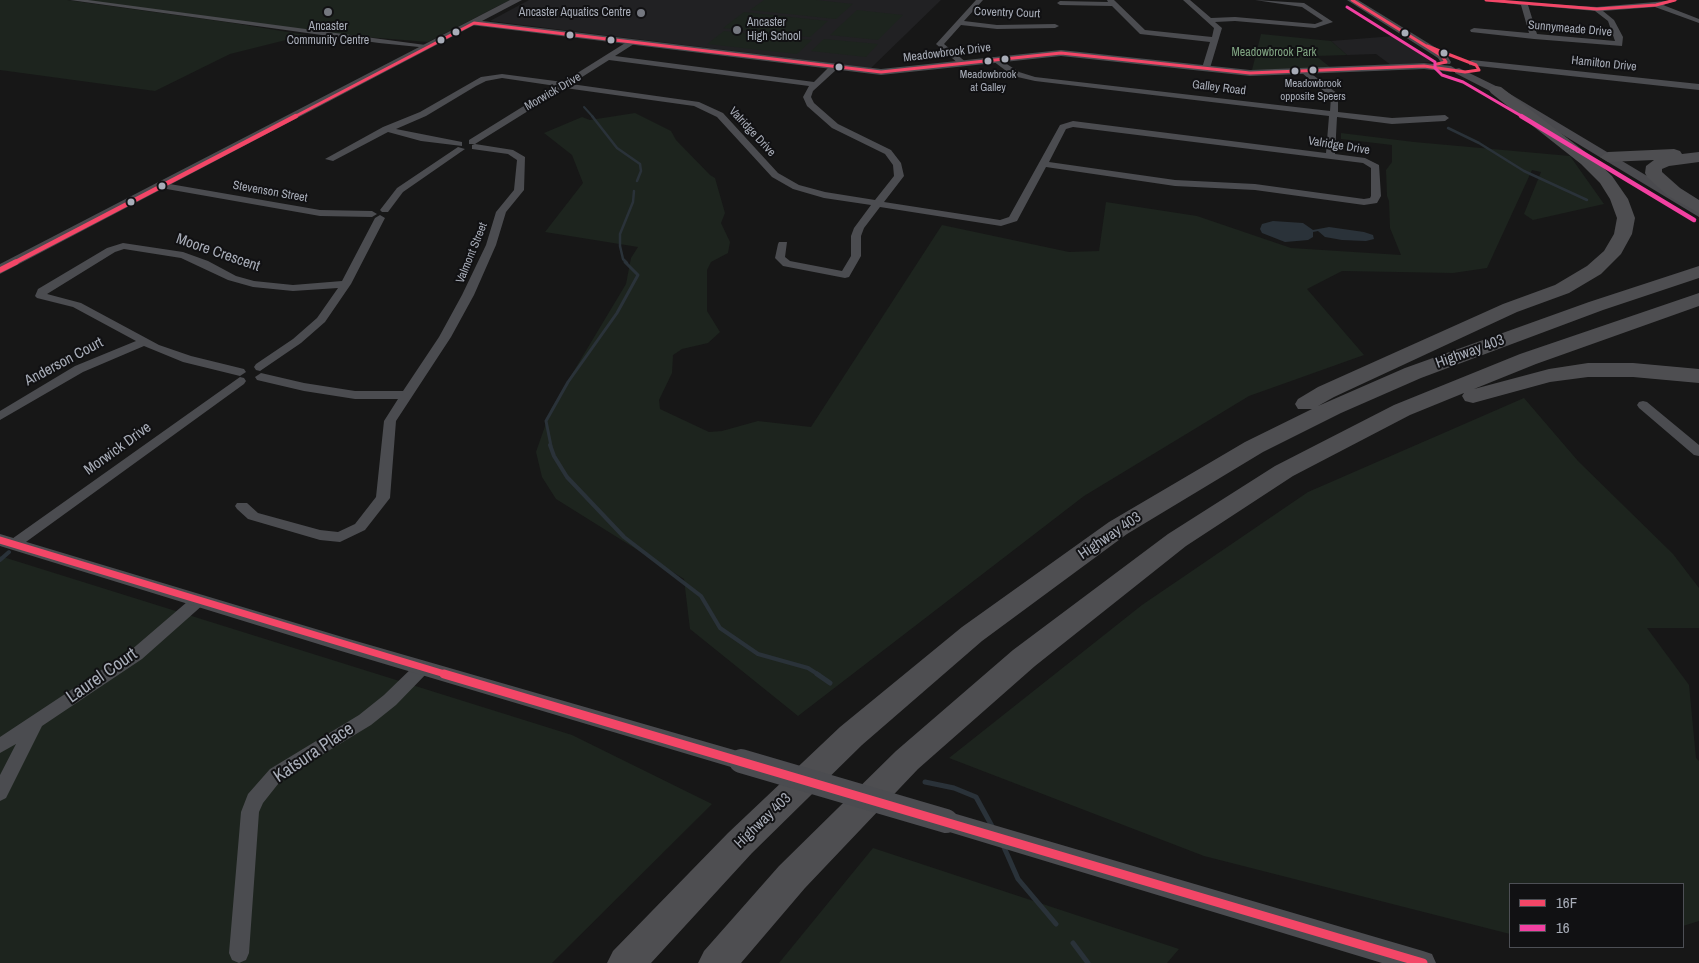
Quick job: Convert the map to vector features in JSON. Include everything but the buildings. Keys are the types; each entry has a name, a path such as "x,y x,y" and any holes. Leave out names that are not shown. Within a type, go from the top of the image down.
{"highway":[{"path":"1118,528 1209,460 1326,392 1510,308 1562,289 1594,270 1612,254 1623,234 1626,218 1619,199 1606,180 1587,161 1496,90"},
{"path":"1608,157 1699,152"},
{"path":"1699,157 1665,160 1654,166 1653,173 1666,186 1699,208"},
{"path":"1596,306 1699,266"},
{"name":"Highway 403","path":"626,963 740,843 851,736 972,634 1118,528 1254,447 1333,408 1413,373 1596,306 1699,272"},
{"name":"Highway 403","path":"717,963 792,877 907,760 1024,658 1177,540 1284,471 1402,410 1528,359 1699,299"},
{"path":"1177,540 1327,458 1421,412 1549,376 1588,370 1660,372 1699,376"}],"main road":[{"path":"0,270 517,0"},
{"path":"1352,0 1442,56 1450,66 1496,90 1699,213"},
{"path":"1427,46 1474,66 1480,77 1495,87 1496,90"},
{"path":"1450,66 1474,66"},
{"path":"1450,66 1474,66"}],"street":[{"path":"73,0 378,41 429,46"},
{"path":"962,63 940,44 980,0"},
{"path":"1186,0 1218,28 1206,68"},
{"path":"1210,20 1235,18 1315,26 1328,22 1304,6 1258,0"},
{"path":"1486,0 1597,9 1656,5 1675,0"},
{"path":"1060,2 1112,2 1143,32 1215,40"},
{"path":"1524,4 1534,37"},
{"path":"1656,5 1699,21"},
{"name":"Sunnymeade Drive","path":"1474,30 1619,44 1619,37 1611,20 1597,9"},
{"name":"Meadowbrook Drive","path":"474,23 886,72 1066,53 1257,73 1450,66"},
{"name":"Coventry Court","path":"959,23 997,26 1054,26"},
{"name":"Morwick Drive","path":"474,144 633,42"},
{"path":"608,58 814,84"},
{"name":"Galley Road","path":"996,59 1016,74 1026,78 1392,121 1445,118"},
{"name":"Hamilton Drive","path":"1474,66 1506,66 1699,87"},
{"path":"783,244 780,254 783,262 808,269 845,275 856,256 856,236 859,228 899,176 898,165 888,152 839,128 812,106 807,97 814,84 834,67"},
{"path":"1306,71 1334,95 1330,156"},
{"name":"Valridge Drive","path":"330,159 386,129 423,114 484,79 502,76 682,101 704,107 723,118 770,170 783,181 814,193 878,204 1007,222 1013,220 1044,164 1064,128 1073,124 1365,161 1375,165 1376,200 1364,202 1255,188 1175,183 1044,164"},
{"path":"386,129 460,147"},
{"path":"240,376 252,380 321,320 346,284 379,214 400,190 460,147 474,144"},
{"name":"Valmont Street","path":"405,395 445,337 468,295 491,245 501,212 519,190 522,159 510,152 474,144"},
{"name":"Stevenson Street","path":"164,186 320,213 379,214"},
{"name":"Moore Crescent","path":"240,376 155,347 77,305 41,296 42,291 71,273 123,246 183,255 204,263 232,278 253,284 293,288 346,284"},
{"name":"Anderson Court","path":"0,416 79,369 145,341"},
{"path":"242,506 252,516 320,535 340,538 360,527 383,498 390,421 405,395 355,395 304,387 260,372"},
{"name":"Morwick Drive","path":"7,542 240,376"},
{"path":"1643,404 1699,452"},
{"path":"7,542 1423,963"},
{"name":"Laurel Court","path":"0,746 136,654 200,600"},
{"name":"Katsura Place","path":"239,953 250,812 255,799 276,774 365,720 405,687 423,666"},
{"path":"0,793 37,722"}],"shaded area":[{"name":"Ancaster High School","path":"529,0 941,0 871,68 490,21"},
{"path":"1394,36 1432,62 1391,65 1376,54 1347,55 1331,41"},
{"path":"1273,221 1303,223 1313,230 1329,227 1364,232 1373,235 1374,239 1366,241 1342,240 1325,237 1318,231 1313,232 1313,237 1308,240 1285,242 1262,233 1260,229 1262,224"}],"green space":[{"path":"0,0 67,0 306,35 230,54 155,91 0,70"},
{"path":"82,0 510,0 428,42 342,35"},
{"path":"764,0 816,0 853,4 836,19 750,10"},
{"path":"857,10 903,15 878,40 830,35"},
{"path":"744,12 828,21 810,37 723,28"},
{"path":"724,31 812,40 797,54 707,44"},
{"name":"Meadowbrook Park","path":"1261,34 1331,41 1347,55 1316,56 1330,67 1252,70"},
{"path":"824,39 878,44 866,57 811,51"},
{"path":"635,113 671,131 676,140 715,178 725,213 721,223 730,242 728,253 711,262 707,270 707,311 720,332 708,343 682,349 673,355 672,373 659,400 660,409 709,432 722,431 758,421 811,427 942,225 1069,252 1099,251 1106,202 1197,216 1291,248 1401,255 1390,228 1389,201 1387,196 1386,170 1392,162 1392,145 1341,139 1341,133 1414,142 1570,156 1604,204 1533,220 1524,214 1541,172 1532,170 1487,268 1453,273 1342,271 1307,289 1364,355 1249,396 1084,496 798,716 690,629 684,579 556,499 542,477 536,452 551,409 626,284 631,258 638,247 545,232 583,183 572,155 544,133 582,117 590,120"},
{"path":"1524,398 1578,461 1673,554 1699,588 1699,628 1647,628 1689,685 1696,758 1699,761 1699,921 1684,926 1684,883 1509,883 1509,934 1204,856 949,758 1142,605 1308,492"},
{"path":"0,556 572,735 712,804 552,963 0,963"},
{"path":"873,848 1179,949 1167,963 779,963"}],"waterway":[{"path":"584,107 593,117"},
{"path":"592,116 617,148 640,164 641,171 637,181"},
{"path":"1448,128 1479,143 1524,171 1587,200"},
{"path":"627,263 623,259 620,234 633,202 634,191"},
{"path":"551,446 546,421 568,382 617,313 638,275 625,262"},
{"path":"550,445 554,456 567,477 624,537 701,596 720,628 758,654 808,668 819,675"},
{"path":"0,560 9,552"},
{"path":"817,674 830,683"},
{"path":"925,782 954,788 976,797 993,828"},
{"path":"1003,845 1018,879 1056,924"},
{"path":"1073,943 1088,963"}],"transit line":[{"name":"16F","path":"1352,0 1442,56 1446,62 1437,64"},
{"name":"16F","path":"1486,0 1597,9 1656,5 1675,0"},
{"name":"16","path":"1347,7 1435,62 1435,68 1442,75 1463,82 1492,98 1694,220"},
{"name":"16F","path":"0,270 474,23 881,72 1061,53 1250,73 1424,66 1465,72 1479,70 1476,65 1427,46"},
{"name":"16F","path":"0,540 348,646 1423,963"}],"place":[{"name":"Ancaster Community Centre","path":"328,12"},
{"name":"Ancaster Aquatics Centre","path":"641,13"},
{"name":"Ancaster High School","path":"737,30"},
{"name":"Meadowbrook at Galley","path":"988,61"},
{"name":"Meadowbrook opposite Speers","path":"1313,70"}]}
